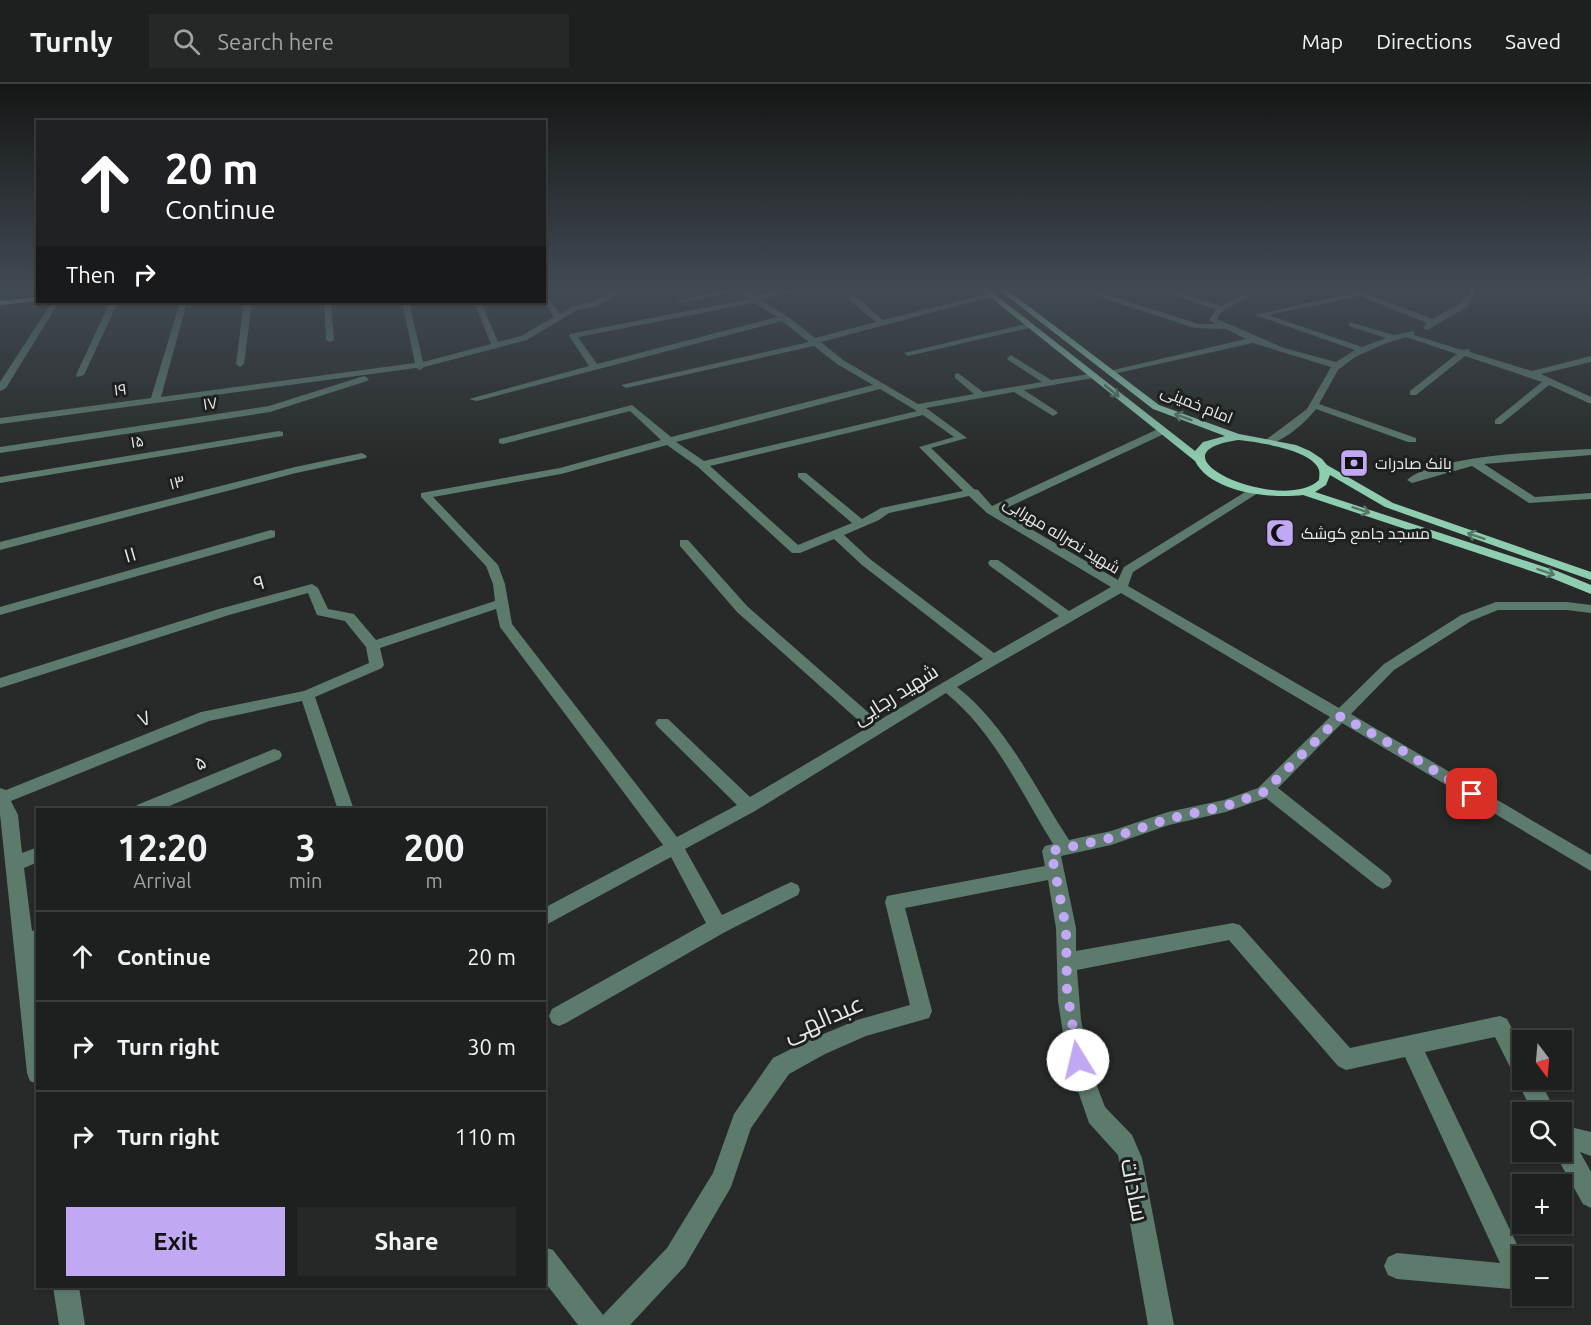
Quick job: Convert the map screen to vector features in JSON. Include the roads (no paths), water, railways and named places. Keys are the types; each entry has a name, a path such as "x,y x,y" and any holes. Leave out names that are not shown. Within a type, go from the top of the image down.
{"main road":[{"name":"امام خمینی","path":"1058,347 1198,459 1202,466 1216,477 1254,491 1272,494 1305,492"},
{"name":"امام خمینی","path":"1078,347 1156,407 1238,437"},
{"path":"1198,459 1197,452 1211,441 1238,437 1271,441 1302,451 1321,466 1389,505 1591,576"},
{"path":"1305,492 1316,488 1323,482 1325,474 1321,466"},
{"path":"1305,492 1541,570 1591,590"}],"street":[{"path":"1,388 27,347"},
{"path":"81,375 94,347"},
{"path":"155,400 170,347"},
{"path":"240,364 242,347"},
{"path":"416,347 420,366"},
{"name":"۱۹","path":"0,421 420,366 492,347"},
{"path":"581,347 595,368"},
{"path":"474,399 675,347"},
{"path":"626,385 794,347"},
{"name":"شهید نصراله مهرابی","path":"822,347 840,362 921,409 962,438 924,447 974,492 991,511 1591,864"},
{"path":"908,353 935,347"},
{"path":"1112,373 1224,347"},
{"path":"1273,347 1339,366"},
{"path":"1354,347 1363,350"},
{"path":"1271,441 1299,422 1314,405 1323,386 1339,366 1350,356 1371,347"},
{"path":"1452,347 1532,374 1591,402"},
{"path":"1460,347 1466,351"},
{"path":"1413,393 1466,351"},
{"path":"1011,358 1050,383"},
{"path":"1532,374 1591,359"},
{"name":"۱۷","path":"0,450 270,409 348,383 420,366"},
{"path":"702,465 981,395 1093,375"},
{"path":"958,376 981,395"},
{"path":"1498,422 1548,381"},
{"path":"717,926 674,846 505,624 492,565 426,495 561,471 882,386"},
{"path":"1016,389 1053,413"},
{"path":"1314,405 1412,440"},
{"path":"503,441 632,408 668,441 702,465 796,550 875,518 885,510 974,492"},
{"path":"991,511 1162,431"},
{"name":"۱۵","path":"0,480 279,434"},
{"path":"1412,480 1431,471 1475,463 1538,455 1591,452"},
{"name":"۱۳","path":"0,546 295,470 362,456"},
{"path":"1475,463 1533,501 1591,496"},
{"path":"802,475 860,524"},
{"name":"شهید رجایی","path":"546,917 749,806 947,686 1121,587 1128,570 1254,491"},
{"name":"۱۱","path":"0,611 271,534"},
{"path":"836,534 866,562 993,660"},
{"path":"684,543 742,609 878,729"},
{"path":"994,563 1069,617"},
{"name":"۹","path":"0,683 224,612 312,588 322,612 349,617 373,646"},
{"path":"373,646 502,603"},
{"path":"1055,871 1051,851 1111,838 1168,819 1226,806 1264,792 1389,667 1466,618 1496,606 1567,606 1591,609"},
{"name":"۷","path":"1,796 206,716 307,695 377,665 373,646"},
{"path":"947,686 972,706 1011,756 1034,800 1065,848"},
{"path":"307,695 345,808"},
{"path":"663,723 749,806"},
{"name":"۵","path":"148,808 274,755"},
{"path":"1267,789 1383,881"},
{"path":"1,796 9,815 14,864 30,940 36,1043"},
{"path":"14,864 36,855"},
{"name":"سادات","path":"1055,871 1073,962 1067,990 1078,1060 1098,1116 1105,1126 1118,1135 1131,1154 1161,1325"},
{"name":"عبدالهی","path":"612,1325 676,1257 723,1179 742,1122 781,1066 817,1047 864,1027 922,1011 894,903 1055,871"},
{"path":"559,1016 717,926 791,890"},
{"path":"1073,962 1233,931 1346,1059 1500,1026 1512,1050"},
{"path":"1397,1266 1520,1278 1410,1045"},
{"path":"1572,1139 1591,1144"},
{"path":"1572,1161 1591,1196"},
{"path":"546,1262 594,1325"},
{"path":"66,1288 72,1325"}],"place":[{"name":"بانک صادرات","path":"1354,463"},
{"name":"مسجد جامع کوشک","path":"1280,533"}]}
